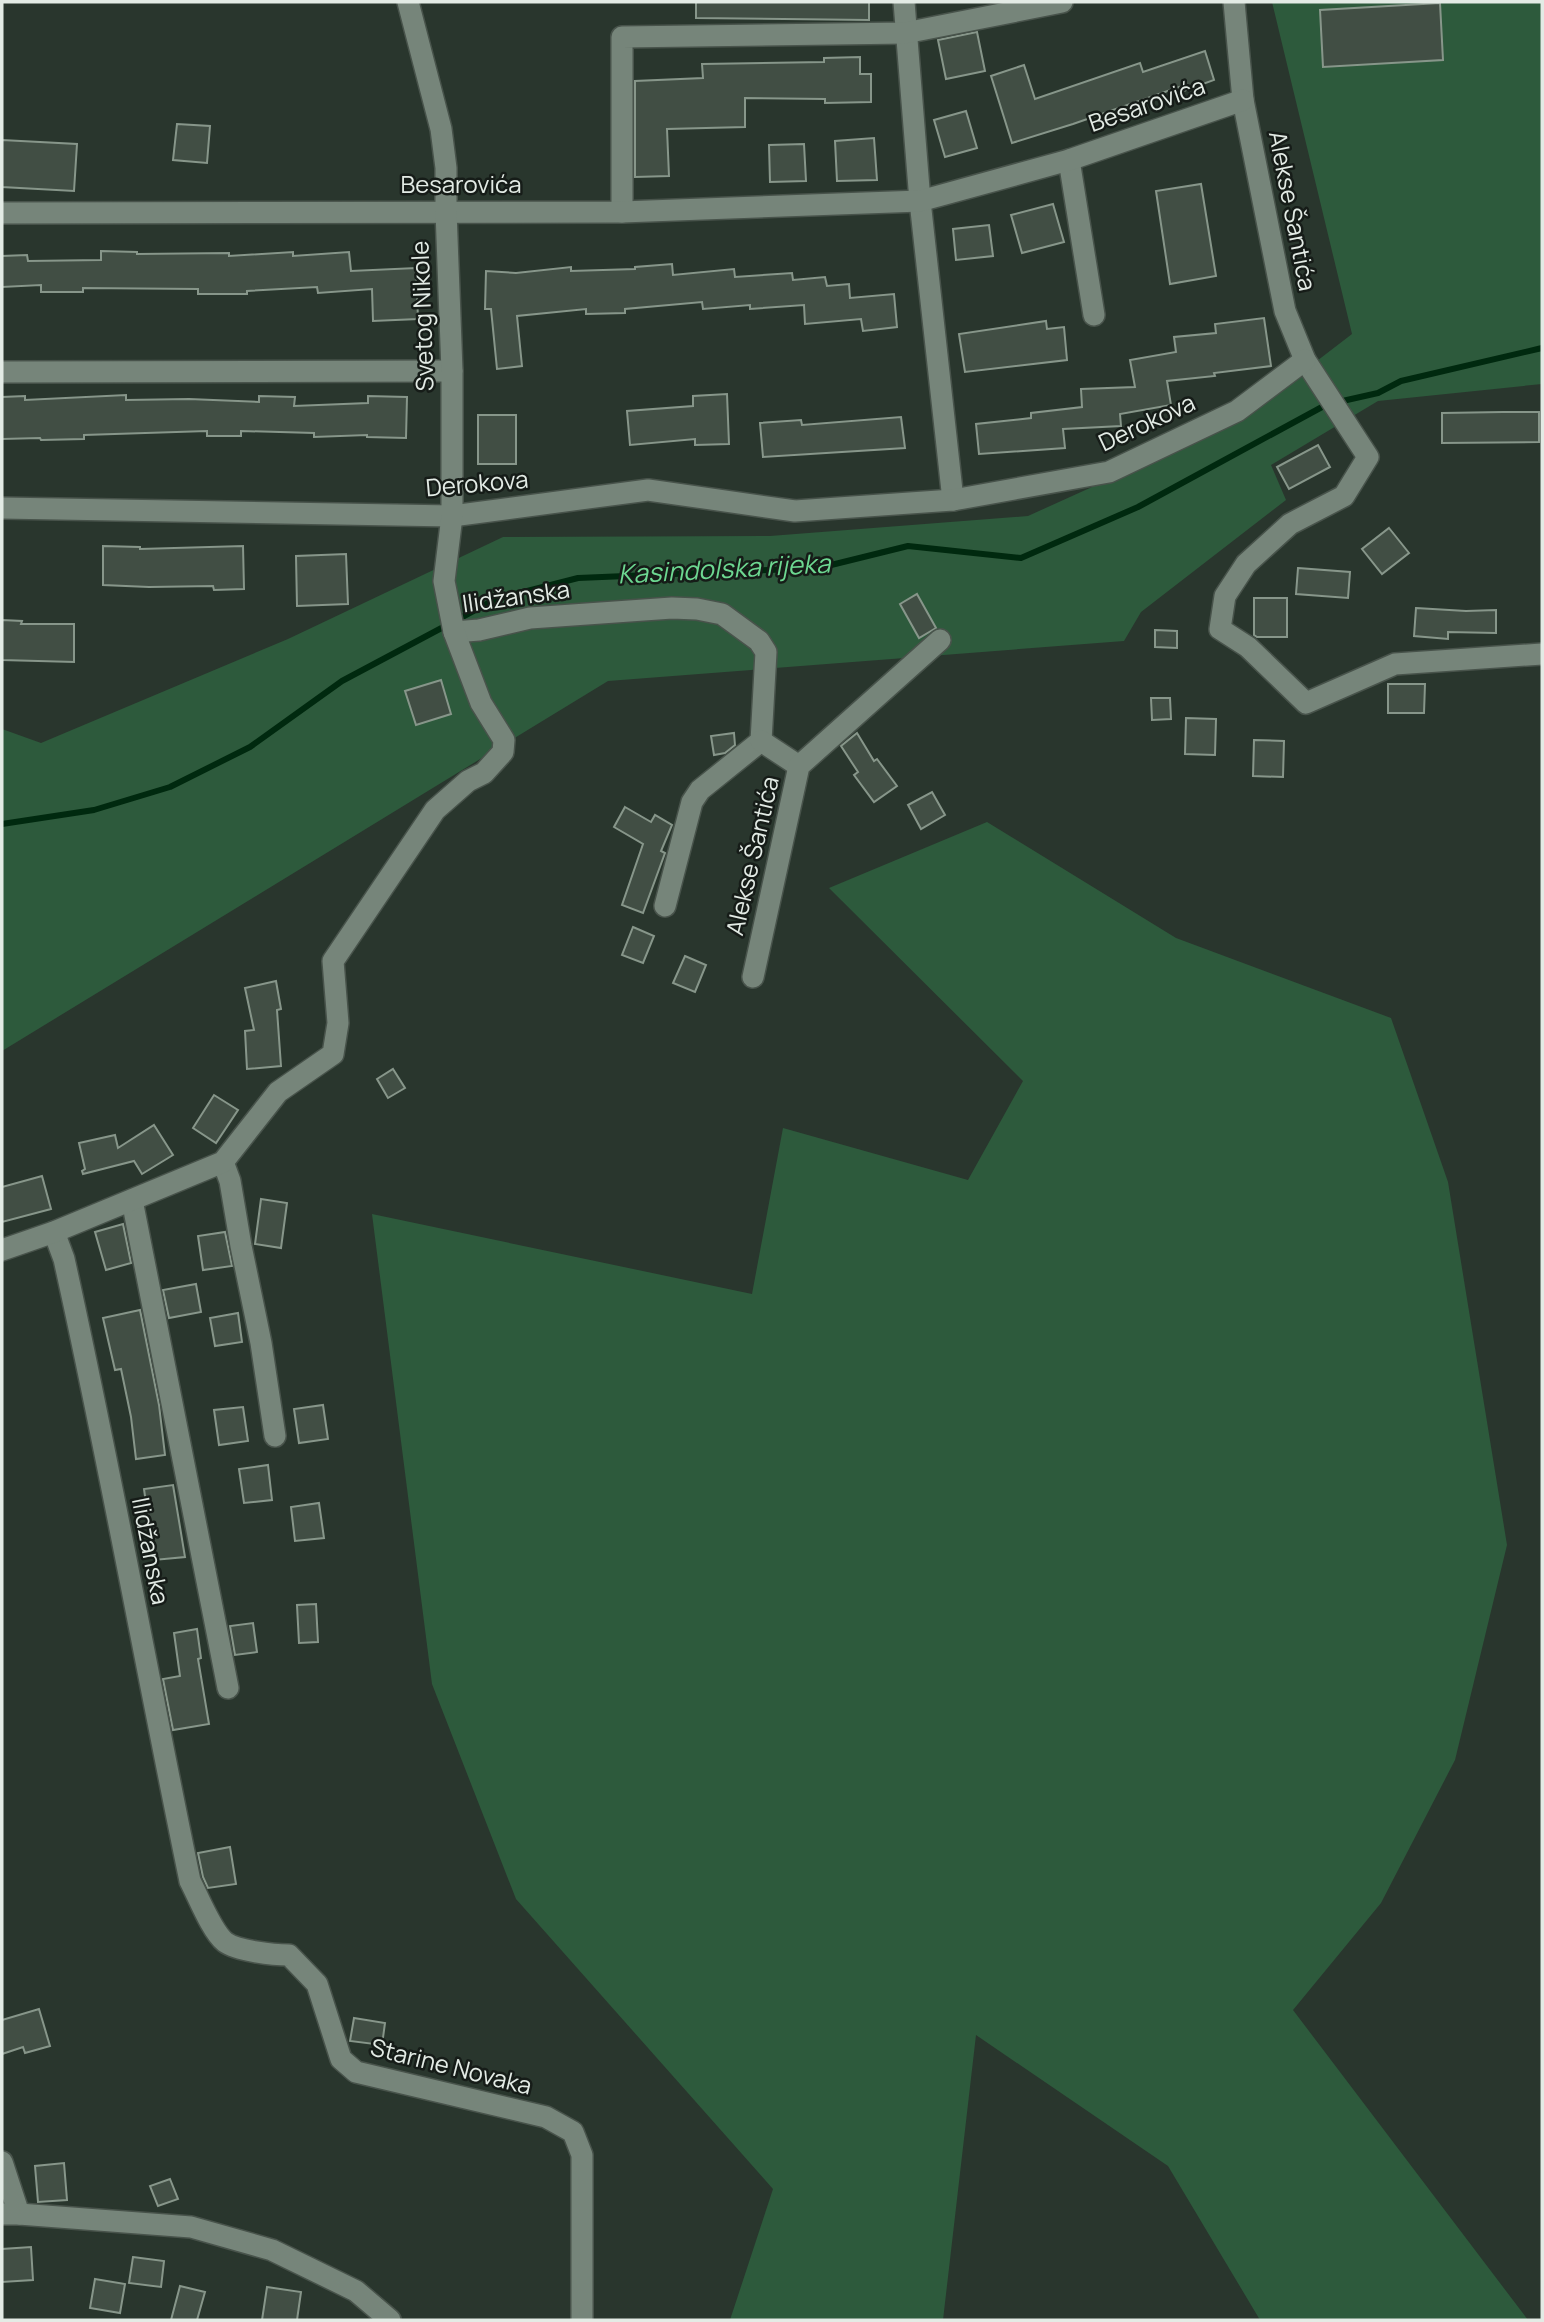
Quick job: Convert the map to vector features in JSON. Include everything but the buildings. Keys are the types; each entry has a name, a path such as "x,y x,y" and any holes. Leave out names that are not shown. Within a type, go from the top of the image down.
{"street":[{"name":"Svetog Nikole","path":"408,2 442,130 446,168 452,371 452,516 444,581 454,632"},
{"path":"904,2 919,201 953,500"},
{"path":"622,212 622,37 905,33 1062,2"},
{"name":"Alekse Šantića","path":"1234,2 1243,100 1285,311 1304,360 1368,457 1345,496 1290,523 1246,564 1225,596 1220,629 1248,648 1306,703 1395,664 1542,654"},
{"name":"Besarovića","path":"2,213 622,212 919,201 1069,160 1243,100"},
{"name":"Besarovića","path":"1069,160 1094,315"},
{"name":"Derokova","path":"2,508 452,516 648,490 795,511 953,500 1109,472 1237,411 1304,360"},
{"path":"2,372 452,371"},
{"name":"Ilidžanska","path":"2,1250 54,1232 223,1162 278,1092 333,1054 338,1023 333,961 435,810 468,781 484,773 503,752 504,740 481,703 454,632 479,630 530,618 672,608 697,608 722,614 759,642 766,652 761,741"},
{"name":"Alekse Šantića","path":"752,977 799,766 940,640"},
{"path":"665,905 692,802 700,790 761,741 799,766"},
{"path":"223,1162 230,1181 261,1343 275,1436"},
{"name":"Ilidžanska","path":"132,1200 228,1688"},
{"name":"Ilidžanska","path":"54,1232 64,1259 102,1432 129,1582 190,1881"},
{"name":"Starine Novaka","path":"190,1881 210,1922 226,1943 264,1954 289,1955 317,1984 341,2059 356,2072 547,2117 573,2132 582,2155 582,2320"},
{"path":"2,2162 10,2214 191,2227 272,2250 356,2291 390,2320"}],"green space":[{"path":"1272,2 1542,2 1542,384 1378,401 1271,465 1286,500 1141,612 1124,641 608,681 2,1051 2,729 41,743 288,639 503,537 770,536 1028,516 1240,420 1352,334"},
{"path":"987,822 1176,938 1391,1018 1448,1182 1507,1545 1455,1760 1381,1903 1293,2010 1528,2320 1260,2320 1168,2166 976,2035 943,2320 730,2320 773,2189 516,1899 432,1684 372,1214 752,1294 783,1128 968,1180 1023,1081 829,888"}],"waterway":[{"name":"Kasindolska rijeka","path":"1338,402 1378,393 1401,381 1542,348"},
{"name":"Kasindolska rijeka","path":"2,824 94,810 170,787 250,747 342,681 496,599 578,578 819,568 908,546 1021,558 1138,507 1328,405"}]}
